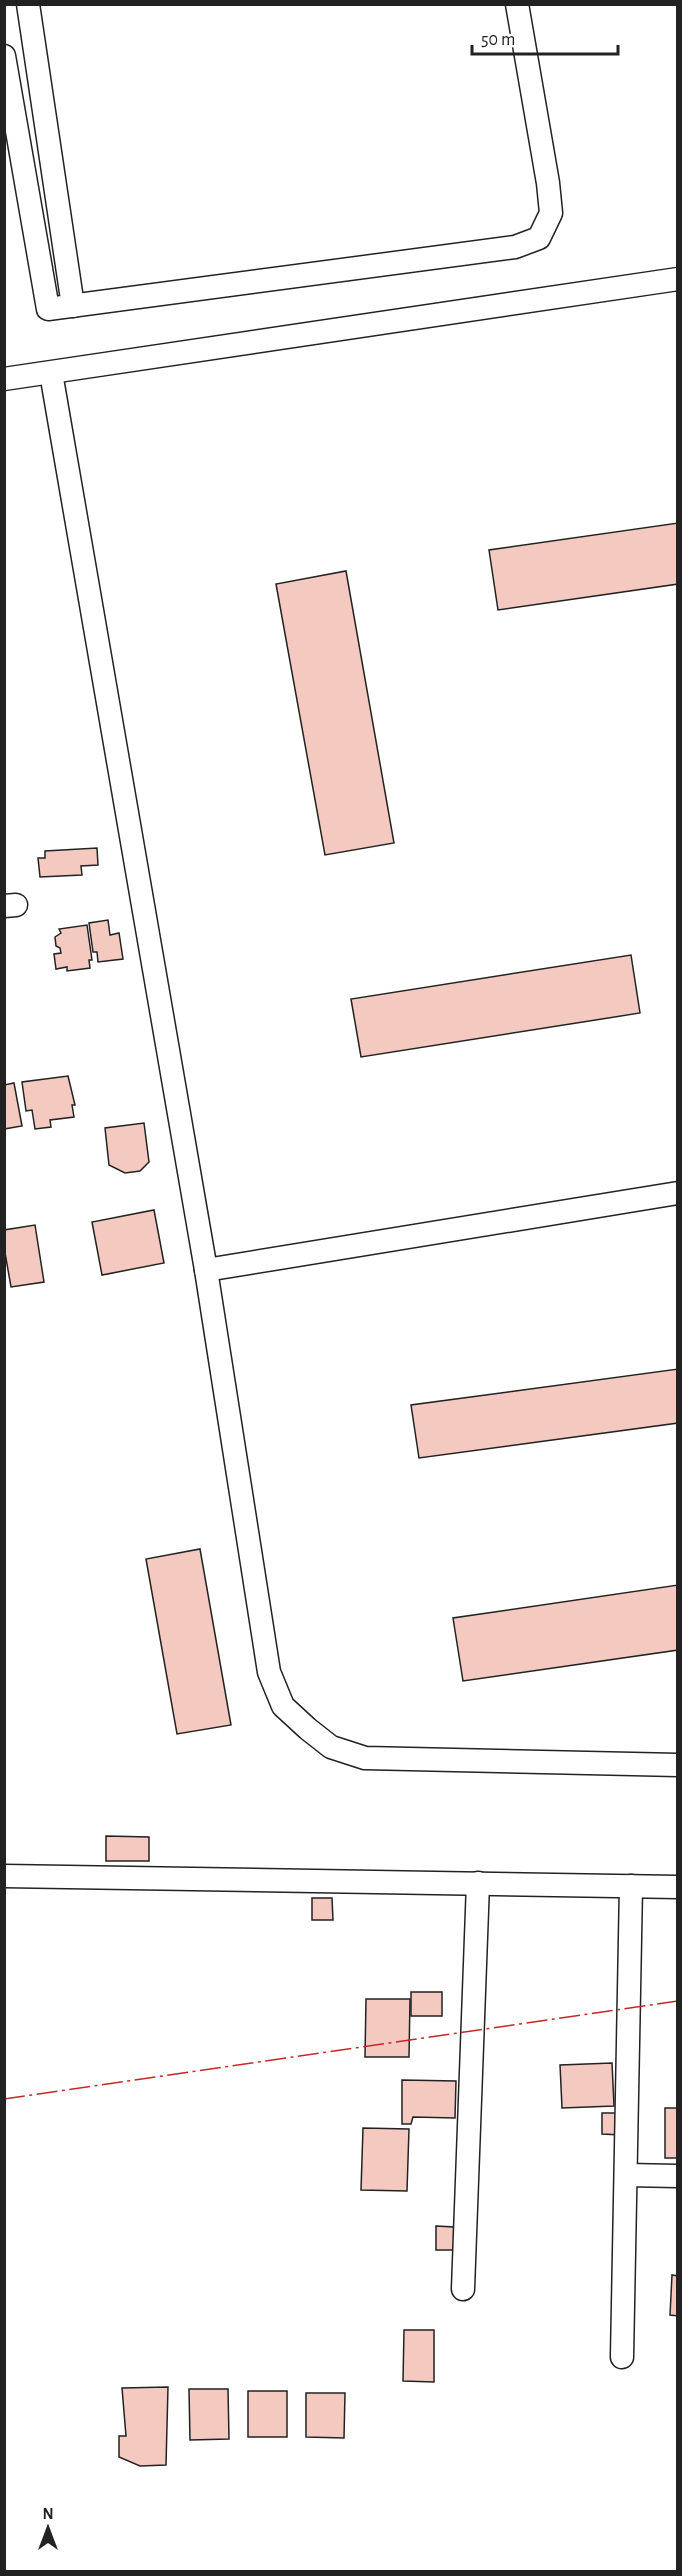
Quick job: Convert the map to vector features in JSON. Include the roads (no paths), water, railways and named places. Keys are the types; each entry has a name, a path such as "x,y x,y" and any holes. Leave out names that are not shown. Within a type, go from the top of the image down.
{"street":[{"path":"28,4 73,306"},
{"path":"4,56 48,309 515,247 539,238 551,213 518,4"},
{"path":"4,380 678,279"},
{"path":"51,373 206,1270 269,1672 284,1706 331,1748 365,1758 678,1766"},
{"path":"206,1270 678,1193"},
{"path":"4,1876 678,1887"},
{"path":"463,2289 478,1883"},
{"path":"622,2357 631,1886"},
{"path":"626,2175 678,2176"}]}
